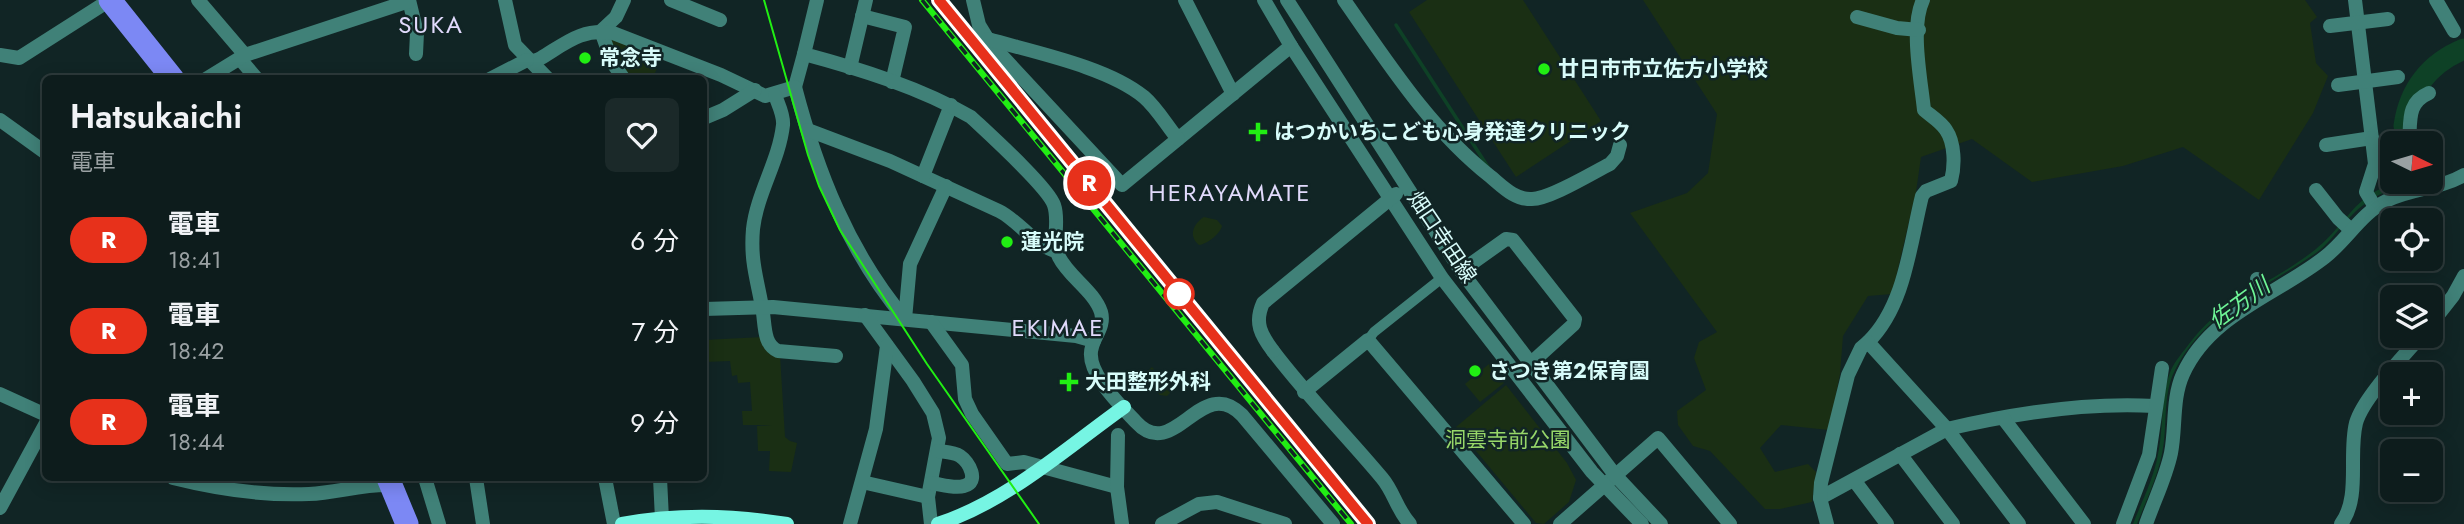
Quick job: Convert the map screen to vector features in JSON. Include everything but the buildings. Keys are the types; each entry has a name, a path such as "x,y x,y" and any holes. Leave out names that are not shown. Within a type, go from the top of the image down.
{"highway":[{"path":"113,1 170,75"},
{"path":"388,481 407,524"}],"main road":[{"path":"938,524 986,503 1124,407"},
{"path":"622,524 662,519 728,517 787,524"}],"street":[{"path":"198,0 254,75"},
{"path":"213,75 243,57 409,0 417,33 416,54"},
{"path":"505,0 515,45 544,75"},
{"path":"601,31 615,16 624,0"},
{"path":"671,0 689,3 720,20"},
{"path":"817,0 795,86 820,174 854,248 887,298 905,318"},
{"path":"850,68 866,0"},
{"path":"973,0 979,26 988,39 1122,185 1291,46"},
{"path":"1185,0 1233,94"},
{"name":"畑口寺田線","path":"1264,0 1442,278 1592,472 1609,480 1661,524"},
{"path":"1287,0 1461,271 1642,524"},
{"path":"1344,0 1413,98 1434,122 1466,157 1516,196 1531,200 1546,196 1610,164 1618,156 1620,145"},
{"path":"1827,524 1820,498 1821,483 1848,374 1861,348 1892,307 1901,282 1922,197 1926,191 1951,181 1954,171 1946,130 1924,110 1918,52 1919,9 1923,0"},
{"path":"2355,0 2375,167 2366,187 2372,202"},
{"path":"2436,0 2454,32"},
{"path":"0,55 19,58 102,5 113,1"},
{"path":"862,16 905,27 892,82"},
{"path":"1857,17 1897,28 1919,30"},
{"path":"2330,26 2388,19"},
{"path":"601,31 612,62 621,75"},
{"path":"498,75 527,60 535,61 541,58 579,34 601,31 625,38 765,96 795,86"},
{"path":"988,39 1074,63 1134,90 1146,99 1178,139"},
{"path":"804,54 892,82 951,105 971,117 1053,200 1056,209 1057,251 1065,266 1099,308 1102,323 1091,351 1092,366 1139,426 1159,433 1175,429 1207,405 1218,403 1234,408 1333,524"},
{"path":"2338,85 2398,77"},
{"path":"707,117 755,90"},
{"path":"775,94 783,124 756,212 752,249 752,263 767,340 772,349 836,356"},
{"path":"2413,131 2423,102"},
{"path":"923,176 951,105"},
{"path":"0,120 42,150"},
{"path":"808,130 878,156 1007,215 1046,249 1057,251"},
{"path":"2326,145 2372,138"},
{"path":"2443,184 2464,175"},
{"path":"905,318 910,264 946,186"},
{"path":"1405,186 1263,303 1258,322 1260,331 1273,351 1304,392 1382,478 1410,524"},
{"path":"2316,194 2346,226"},
{"path":"2123,524 2149,455 2190,362 2226,320 2261,287 2323,259 2346,226 2372,202 2392,194"},
{"path":"1461,271 1506,239 1513,240 1575,319 1574,324 1530,364"},
{"path":"2443,309 2464,276"},
{"path":"1304,392 1442,278"},
{"path":"707,309 762,307 905,318 1076,336 1094,341"},
{"path":"865,315 933,413 939,438 930,490 931,524"},
{"path":"931,322 962,365 965,399 972,414 1007,464 1024,461 1117,488"},
{"path":"1368,341 1524,524"},
{"path":"1868,342 1947,429 2019,524"},
{"path":"850,524 876,429 887,346"},
{"path":"2341,524 2349,510 2354,435 2358,417 2411,348"},
{"path":"2146,524 2170,458 2165,423 2155,406 2162,368"},
{"path":"0,394 42,413"},
{"path":"1820,498 1947,429 2054,409 2122,404 2155,406"},
{"path":"2003,418 2084,524"},
{"path":"0,508 42,430"},
{"path":"1118,435 1117,488 1122,524"},
{"path":"1560,524 1658,438 1730,524"},
{"path":"862,482 930,490 968,485 972,480 972,471 962,457 938,451"},
{"path":"1900,454 1954,524"},
{"path":"1854,480 1887,524"},
{"path":"188,481 285,494 328,492 383,481"},
{"path":"426,481 439,524"},
{"path":"476,481 483,524"},
{"path":"606,481 614,524"},
{"path":"660,481 662,519"},
{"path":"1161,524 1199,504 1217,502 1285,524"}],"green space":[{"path":"1427,0 1523,0 1601,121 1516,177 1409,12"},
{"path":"1643,0 2305,0 2317,17 2310,23 2316,63 2328,76 2313,113 2259,200 2183,147 2123,166 2032,182 1972,139 1921,157 1916,192 1892,294 1868,296 1843,336 1840,374 1829,430 1781,425 1760,448 1775,472 1808,464 1816,472 1812,502 1780,509 1765,509 1710,451 1693,446 1678,425 1677,411 1706,390 1694,358 1699,342 1717,332 1630,213 1687,193 1708,173 1717,114"},
{"path":"606,35 663,56 654,75 625,75"},
{"path":"1204,217 1217,220 1222,226 1213,238 1199,245 1193,230"},
{"path":"763,337 780,355 785,437 797,443 791,472 769,471 770,451 758,451 757,426 772,425 743,425 742,411 752,411 750,382 738,383 737,375 732,376 730,361 707,362 707,340"},
{"path":"1489,364 1504,383 1480,402 1465,384"},
{"path":"1152,367 1171,388 1167,396 1160,395 1140,378"},
{"name":"洞雲寺前公園","path":"1506,385 1567,463 1576,480 1569,502 1544,524 1536,523 1456,427"}],"shaded area":[{"path":"2380,189 2381,194 2351,216 2320,250 2237,303 2202,332 2187,350 2175,370 2168,390 2164,444 2157,472 2137,524 2133,524 2156,463 2164,401 2175,363 2203,327 2218,314 2316,249 2369,195"}],"waterway":[{"path":"1396,25 1488,167"},
{"path":"2404,126 2411,100 2423,79 2441,62 2464,49"}],"tram line":[{"path":"764,0 808,155 840,230 927,364 1039,524"}],"railway":[{"path":"922,0 1351,524"},
{"path":"939,0 1368,524"}],"train":[{"name":"R","path":"939,0 1368,524"}],"place":[{"name":"常念寺","path":"585,58"},
{"name":"廿日市市立佐方小学校","path":"1544,69"},
{"name":"はつかいちこども心身発達クリニック","path":"1258,132"},
{"name":"蓮光院","path":"1007,242"},
{"name":"さつき第2保育園","path":"1475,371"},
{"name":"大田整形外科","path":"1069,382"}],"district":[{"name":"SUKA","path":"431,24"},
{"name":"HERAYAMATE","path":"1230,192"},
{"name":"EKIMAE","path":"1058,327"}],"water label":[{"name":"佐方川","path":"2239,303"}]}
